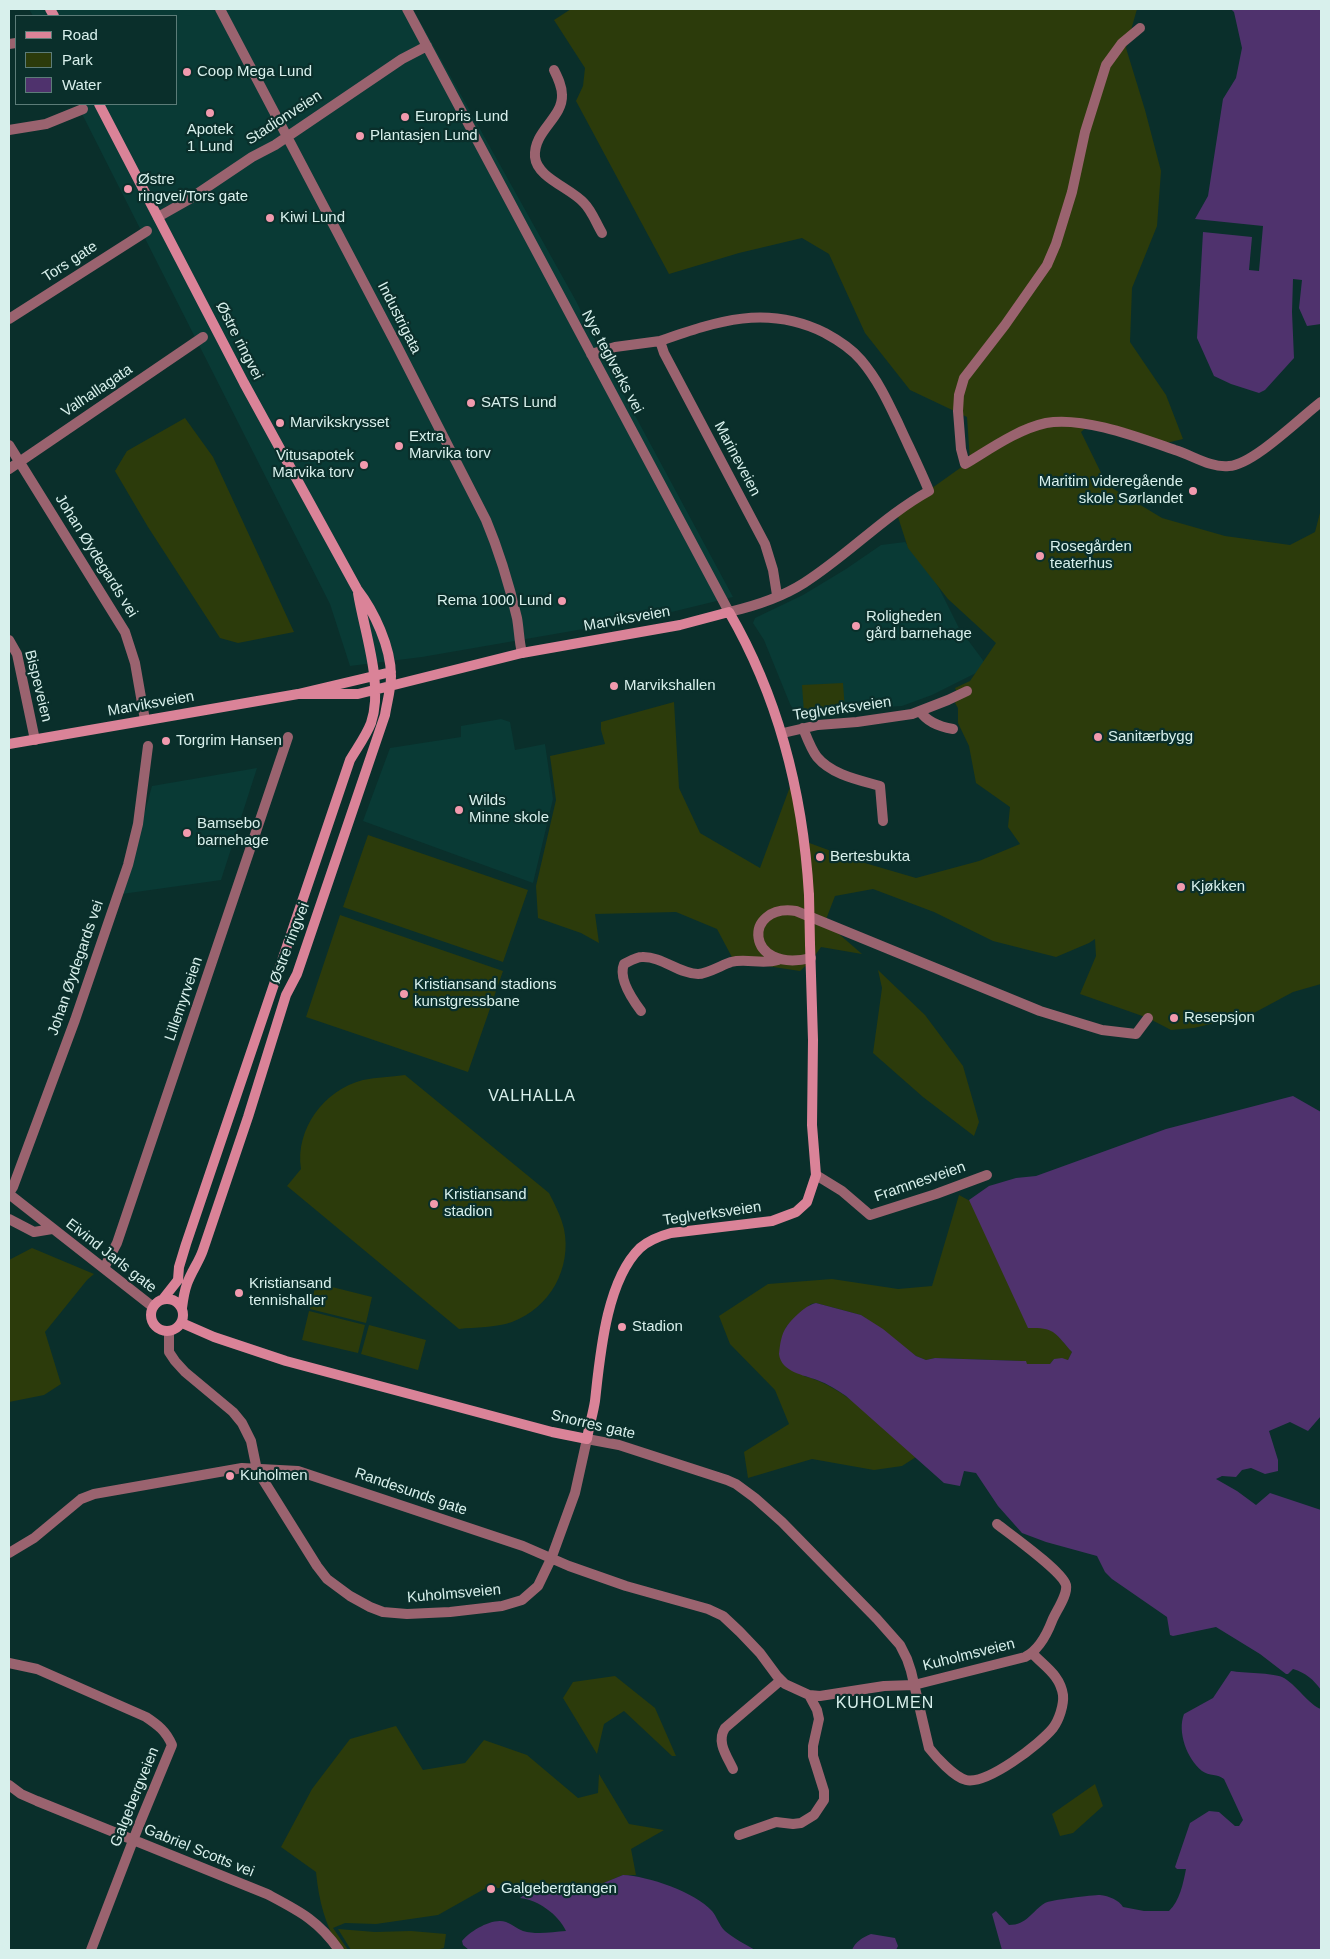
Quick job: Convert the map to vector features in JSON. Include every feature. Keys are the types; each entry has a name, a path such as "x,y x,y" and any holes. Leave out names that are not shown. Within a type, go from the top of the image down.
{"street":[{"name":"Industrigata","path":"220,9 288,136 486,520 495,540 507,580 517,620 522,653"},
{"name":"Nye teglverks vei","path":"407,9 741,633 783,733"},
{"path":"1140,28 1122,43 1106,65 1085,132 1072,192 1056,244 1047,265 1005,325 964,378 959,395 958,411 961,450 965,464 1020,433 1044,423 1059,421 1077,422 1116,432 1181,452 1211,464 1229,466 1242,463 1267,446 1321,402"},
{"name":"Stadionveien","path":"158,217 188,200 402,60 427,46"},
{"path":"554,70 561,86 560,108 536,144 535,157 538,167 547,176 583,201 602,233"},
{"name":"Østre ringvei","path":"100,105 257,408 378,624 385,643 391,672 384,715 297,974 286,995 248,1117 198,1265 187,1282 182,1308"},
{"path":"9,130 46,124 83,109"},
{"name":"Tors gate","path":"9,319 147,231"},
{"name":"Marviksveien","path":"298,694 358,694 374,692 522,653 680,625 753,606 793,589 817,574 913,500 928,491 882,390 860,358 846,345 813,327 787,319 754,317 697,328 660,341"},
{"name":"Valhallagata","path":"9,469 203,338"},
{"path":"590,354 615,347 660,341"},
{"name":"Marineveien","path":"660,341 664,352 765,544 773,570 777,595"},
{"name":"Johan Øydegards vei","path":"9,444 125,632 135,663 145,720"},
{"name":"Østre ringvei","path":"162,1299 178,1280 179,1267 186,1244 350,760 370,724 373,714 374,676 357,589"},
{"name":"Bispeveien","path":"9,640 16,654 35,740"},
{"name":"Marviksveien","path":"9,744 298,694 391,672"},
{"name":"Teglverksveien","path":"551,1559 577,1485 594,1402 602,1336 618,1284 632,1258 641,1247 650,1241 671,1233 784,1218 802,1208 811,1193 816,1175 812,1125 813,1057 806,840 783,733 803,728 880,720 920,711 968,691"},
{"path":"920,711 930,721 953,729"},
{"path":"803,728 816,755 826,765 843,775 880,786 883,821"},
{"name":"Lillemyrveien","path":"104,1268 117,1243 288,737"},
{"name":"Johan Øydegards vei","path":"9,1194 51,1085 128,865 138,824 148,746"},
{"path":"778,960 761,947 758,937 759,926 766,917 774,912 796,911 1020,1003 1067,1020 1102,1030 1136,1034 1148,1018"},
{"path":"641,1011 626,985 623,973 624,964 643,957 685,972 698,974 747,960 768,962 810,958"},
{"name":"Framnesveien","path":"816,1175 842,1191 870,1215 987,1175"},
{"name":"Eivind Jarls gate","path":"9,1194 153,1307"},
{"name":"Eivind Jarls gate","path":"9,1219 34,1232 52,1229"},
{"path":"162,1299 173,1300 182,1308 182,1322 178,1327 169,1331 158,1328 154,1324 151,1312 153,1307 162,1299"},
{"name":"Snorres gate","path":"182,1322 214,1337 286,1361 552,1432 619,1445 736,1484 755,1498 797,1537 895,1639 907,1659 914,1685"},
{"name":"Kuholmsveien","path":"169,1331 169,1352 175,1361 185,1372 233,1412 242,1423 250,1441 257,1470 285,1518 327,1579 370,1608 383,1612 407,1614 450,1612 514,1603 531,1594 538,1586 551,1559 626,1586 708,1609 722,1616 751,1643 781,1680 797,1691 820,1696 884,1686 914,1685 1025,1656 1032,1653 1042,1641 1066,1592 1066,1586 1056,1572 997,1524"},
{"path":"9,1553 34,1538 81,1499 94,1494 242,1468 257,1470"},
{"name":"Randesunds gate","path":"257,1470 298,1471 522,1546 551,1559"},
{"name":"Kuholmsveien","path":"914,1685 929,1748 935,1756 958,1776 966,1780 978,1780 999,1770 1042,1740 1054,1726 1060,1713 1063,1697 1060,1684 1054,1674 1032,1653"},
{"name":"Galgebergveien","path":"9,1663 37,1669 146,1716 160,1726 172,1745 91,1950"},
{"path":"733,1769 720,1741 721,1734 725,1728 781,1680"},
{"path":"739,1835 776,1822 801,1824 814,1815 824,1800 824,1791 813,1756 813,1746 819,1720 817,1710 809,1695"},
{"name":"Gabriel Scotts vei","path":"9,1785 21,1794 37,1801 267,1894 302,1912 316,1923 339,1950"}],"shaded area":[{"path":"29,9 413,9 576,301 604,358 733,597 647,618 422,657 350,666 330,604 78,105 178,105 178,15 32,15"},
{"name":"Roligheden gård barnehage","path":"905,542 921,560 939,588 959,628 988,667 932,695 902,706 804,713 795,712 764,640 753,623 755,618 803,595 881,545"},
{"name":"Wilds Minne skole","path":"501,719 510,722 515,750 545,744 553,799 533,883 363,821 390,748 461,737 461,726"},
{"name":"Bamsebo barnehage","path":"257,768 221,880 122,894 152,786"}],"green space":[{"path":"571,9 1137,9 1126,48 1161,171 1157,226 1132,288 1130,342 1166,395 1183,439 1158,445 1094,421 1081,432 1107,485 1162,518 1225,536 1290,545 1315,532 1321,509 1321,984 1293,992 1252,1014 1194,1028 1171,1030 1148,1018 1080,994 1096,956 1095,939 1056,957 993,941 934,912 873,889 835,896 825,922 862,954 821,947 811,961 800,971 734,961 717,929 676,912 595,914 599,943 581,933 538,918 536,886 556,800 550,756 605,744 601,722 674,702 679,788 700,833 760,868 794,776 804,841 858,861 916,878 979,861 1020,844 1008,827 1010,807 976,783 969,746 958,723 958,708 955,703 958,695 955,688 970,681 996,643 948,599 908,548 898,517 918,498 970,461 967,417 910,390 865,333 829,254 802,238 739,253 669,274 576,101 583,86 585,68 554,20"},
{"path":"185,418 213,457 294,632 238,643 220,638 148,527 115,471 127,451"},
{"path":"843,683 845,710 804,713 802,685"},
{"path":"368,835 528,890 503,962 343,907"},
{"name":"Kristiansand stadions kunstgressbane","path":"340,915 503,971 468,1072 306,1017"},
{"path":"878,970 925,1015 963,1066 979,1122 974,1136 923,1097 873,1053 882,988"},
{"path":"405,1075 549,1193 558,1211 564,1229 566,1244 561,1272 547,1297 525,1316 506,1324 459,1329 287,1186 301,1169 300,1154 308,1126 315,1113 325,1102 336,1092 363,1080"},
{"path":"959,1195 970,1201 1045,1327 1053,1330 1072,1352 1068,1360 1054,1359 1050,1364 1026,1364 1026,1361 935,1358 926,1360 916,1356 861,1315 816,1303 811,1304 786,1327 804,1376 819,1381 849,1399 878,1422 916,1457 902,1466 874,1470 812,1459 748,1478 744,1452 789,1424 775,1390 730,1344 719,1316 768,1284 832,1279 898,1289 932,1286"},
{"path":"32,1248 94,1274 45,1332 61,1384 44,1395 9,1402 9,1260"},
{"path":"316,1283 372,1297 366,1323 310,1309"},
{"path":"309,1311 365,1325 358,1353 302,1340"},
{"path":"369,1325 426,1340 418,1370 361,1354"},
{"path":"615,1676 655,1708 676,1756 672,1756 624,1711 604,1724 597,1754 563,1698 573,1682"},
{"path":"396,1726 423,1770 465,1763 484,1740 527,1755 578,1798 598,1793 599,1774 629,1824 664,1830 631,1849 636,1875 623,1875 596,1886 486,1888 438,1915 376,1924 345,1923 333,1928 348,1950 340,1950 330,1931 324,1912 316,1872 281,1847 312,1789 350,1739"},
{"path":"1095,1784 1103,1806 1073,1833 1060,1836 1052,1814"},
{"path":"338,1929 446,1934 444,1948 436,1950 351,1950"}],"water":[{"path":"1231,9 1321,9 1321,324 1307,326 1299,308 1302,280 1293,279 1294,358 1265,390 1259,393 1214,376 1197,338 1203,232 1252,237 1249,270 1259,271 1263,226 1195,219 1208,196 1223,99 1236,78 1242,48 1234,12"},
{"path":"1293,1096 1321,1112 1321,1416 1308,1431 1290,1422 1269,1431 1278,1460 1278,1471 1265,1474 1251,1468 1242,1470 1236,1477 1222,1476 1216,1479 1256,1505 1270,1493 1321,1510 1321,1690 1305,1675 1293,1669 1286,1674 1260,1654 1216,1627 1170,1635 1167,1617 1112,1579 1105,1572 1097,1556 1046,1542 1022,1533 998,1506 976,1473 964,1471 960,1486 944,1483 846,1396 825,1383 788,1369 779,1354 782,1336 787,1326 804,1309 816,1303 861,1315 883,1329 916,1356 926,1360 935,1358 1026,1361 1027,1364 1050,1364 1054,1359 1062,1358 1068,1360 1072,1352 1054,1332 1028,1328 969,1200 989,1186 1016,1178 1036,1176 1166,1129"},
{"path":"1231,1671 1282,1677 1312,1704 1321,1709 1321,1950 1002,1950 992,1914 996,1911 1009,1925 1025,1920 1045,1903 1071,1898 1107,1896 1119,1902 1123,1907 1144,1911 1169,1911 1173,1907 1180,1892 1186,1869 1177,1869 1175,1867 1190,1823 1209,1811 1219,1812 1235,1826 1239,1826 1243,1820 1224,1779 1205,1773 1192,1760 1185,1745 1182,1729 1184,1714 1213,1698"},
{"path":"623,1875 658,1882 694,1898 712,1911 725,1931 755,1950 469,1950 463,1945 462,1941 470,1933 495,1921 506,1922 521,1930 534,1933 566,1931 558,1919 547,1909 527,1899 520,1898 536,1886 596,1886"},
{"path":"871,1934 895,1938 898,1946 896,1950 852,1950 860,1940"}],"place":[{"name":"Coop Mega Lund","path":"187,72"},
{"name":"Apotek 1 Lund","path":"210,113"},
{"name":"Europris Lund","path":"405,117"},
{"name":"Plantasjen Lund","path":"360,136"},
{"name":"Østre ringvei/Tors gate","path":"128,189"},
{"name":"Kiwi Lund","path":"270,218"},
{"name":"SATS Lund","path":"471,403"},
{"name":"Marvikskrysset","path":"280,423"},
{"name":"Extra Marvika torv","path":"399,446"},
{"name":"Vitusapotek Marvika torv","path":"364,465"},
{"name":"Maritim videregående skole Sørlandet","path":"1193,491"},
{"name":"Rosegården teaterhus","path":"1040,556"},
{"name":"Rema 1000 Lund","path":"562,601"},
{"name":"Roligheden gård barnehage","path":"856,626"},
{"name":"Marvikshallen","path":"614,686"},
{"name":"Sanitærbygg","path":"1098,737"},
{"name":"Torgrim Hansen","path":"166,741"},
{"name":"Wilds Minne skole","path":"459,810"},
{"name":"Bamsebo barnehage","path":"187,833"},
{"name":"Bertesbukta","path":"820,857"},
{"name":"Kjøkken","path":"1181,887"},
{"name":"Kristiansand stadions kunstgressbane","path":"404,994"},
{"name":"Resepsjon","path":"1174,1018"},
{"name":"Kristiansand stadion","path":"434,1204"},
{"name":"Kristiansand tennishaller","path":"239,1293"},
{"name":"Stadion","path":"622,1327"},
{"name":"Kuholmen","path":"230,1476"},
{"name":"Galgebergtangen","path":"491,1889"}],"district":[{"name":"VALHALLA","path":"532,1097"},
{"name":"KUHOLMEN","path":"885,1704"}]}
